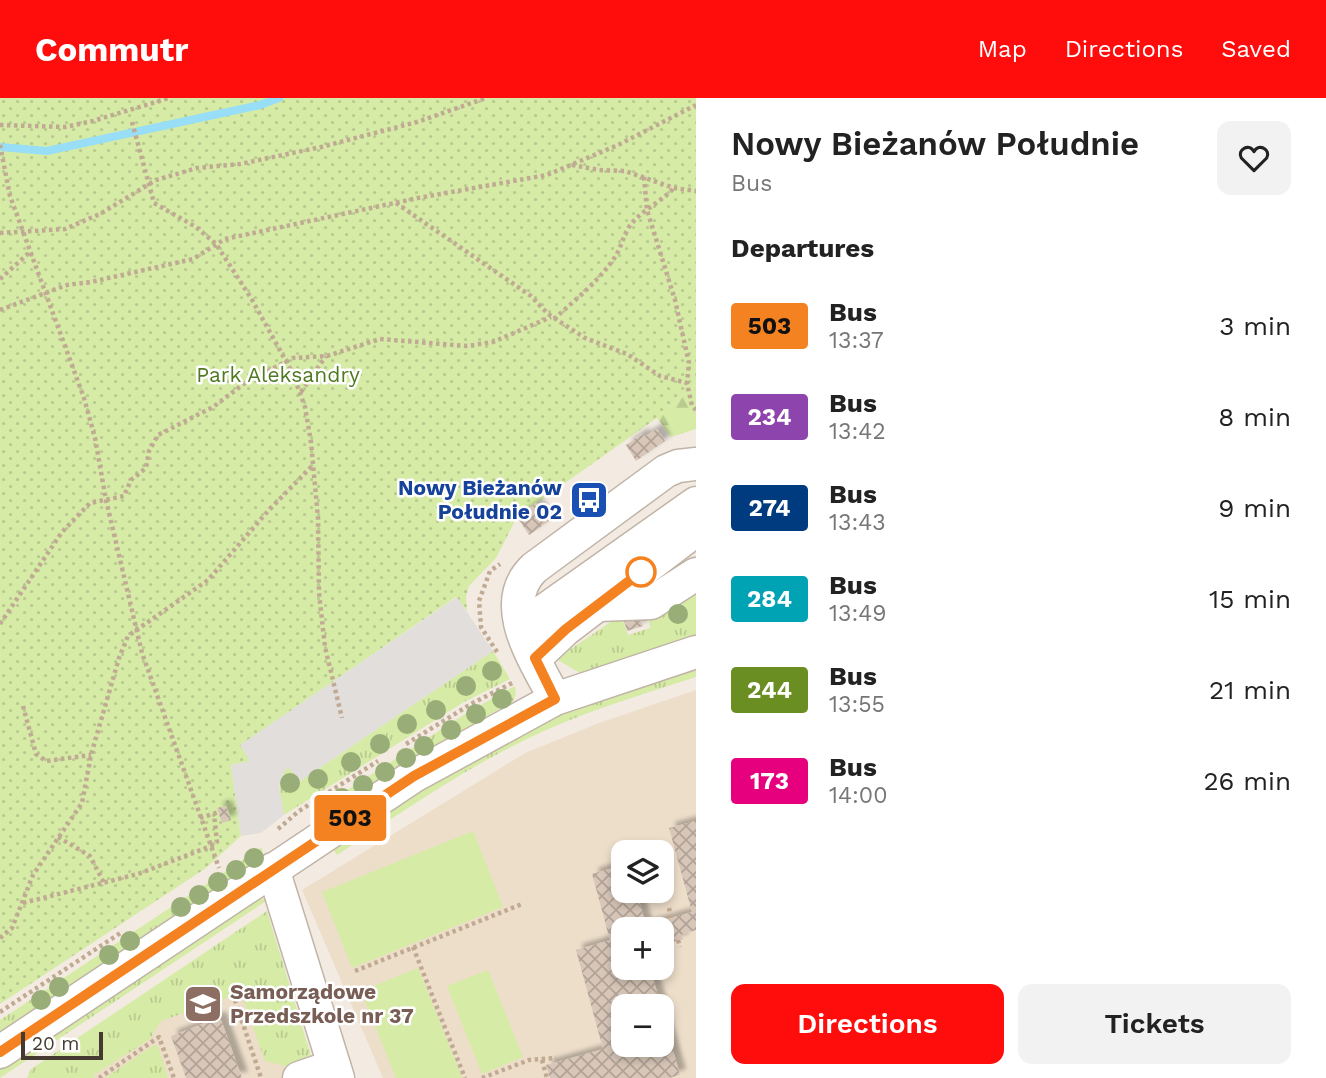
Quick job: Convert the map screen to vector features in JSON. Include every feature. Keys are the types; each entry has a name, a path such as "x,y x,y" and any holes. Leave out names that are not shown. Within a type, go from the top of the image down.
{"street":[{"path":"555,699 522,631 519,617 521,588 531,571 666,471 678,466 696,464"},
{"path":"535,658 533,635 542,612 696,503"},
{"path":"535,658 566,629 696,530"},
{"path":"598,605 651,603 696,574"},
{"path":"0,1052 414,776 555,699 696,652"},
{"path":"274,869 336,1072 299,1078"}],"path":[{"path":"0,125 65,127 169,98"},
{"path":"0,233 65,229 100,214 156,180 197,168 240,164 321,147 417,122 486,98"},
{"path":"0,310 66,285 91,282 193,258 216,244 238,237 396,203 547,175 618,145 696,105"},
{"path":"132,122 154,203 195,227 216,244 251,298 286,362 305,407 318,518 319,593 325,648 342,718"},
{"path":"0,145 10,196 84,398 142,653 219,869"},
{"path":"571,165 625,171 674,188 696,191"},
{"path":"644,177 647,210 675,300 689,363 687,383 692,406 696,410"},
{"path":"0,624 62,532 90,503 124,496 131,480 146,468 149,451 159,435 213,407 245,383 293,358 327,356 380,339 467,346 494,342 552,318 592,285 615,256 631,224 661,202 674,188"},
{"path":"396,203 531,296 552,318 584,338 627,354 660,376 687,383"},
{"path":"0,279 31,251"},
{"path":"300,393 327,356"},
{"path":"0,938 12,928 33,875 82,803 118,658 128,636 208,580 313,464"},
{"path":"23,706 36,754 46,761 92,755"},
{"path":"22,903 138,874 211,846 217,842 216,813 200,818"},
{"path":"58,837 90,856 104,883"},
{"path":"355,971 522,904"},
{"path":"668,908 671,917"},
{"path":"0,1012 127,929"},
{"path":"678,940 680,947"},
{"path":"413,947 465,1078"},
{"path":"235,1000 261,1078"},
{"path":"99,1078 159,1037 174,1078"},
{"path":"482,1078 529,1060 556,1058"},
{"path":"542,1060 547,1078"}],"shaded area":[{"path":"457,597 493,651 300,781 288,767 279,786 284,815 261,833 241,836 231,765 250,761 240,745"},
{"path":"696,690 696,1078 383,1078 302,890 525,753 599,723"},
{"name":"Samorządowe Przedszkole nr 37","path":"243,934 294,1078 36,1078"}],"green space":[{"name":"Park Aleksandry","path":"0,98 696,98 696,384 657,418 517,517 496,558 469,586 466,597 467,611 456,597 241,745 251,761 231,765 241,836 206,868 0,1004"},
{"path":"696,384 696,429 671,437 657,418"},
{"path":"696,588 696,638 589,673 580,673 556,659 621,615 628,635 650,628 649,622 670,604"},
{"path":"493,651 510,679 464,702 284,815 280,784 288,766 300,781"},
{"path":"696,667 696,677 588,713 500,752 429,794 337,855 331,846 479,753 572,708"},
{"path":"515,686 513,701 316,822 310,814 468,712"},
{"path":"473,831 503,907 352,968 322,892"},
{"path":"262,847 263,860 0,1034 0,1020"},
{"path":"260,897 266,901 0,1078 0,1066"},
{"path":"267,911 312,1059 289,1067 265,1061 241,993 161,1021 150,1039 94,1075 95,1078 27,1078 31,1069"},
{"path":"418,968 462,1078 396,1078 361,991"},
{"path":"488,970 523,1057 482,1074 447,986"},
{"path":"154,1045 158,1046 168,1078 105,1078"}],"building":[{"path":"657,429 665,441 636,461 626,445 642,434 644,437"},
{"path":"536,503 549,521 529,535 517,517"},
{"path":"640,615 643,626 627,631 624,621"},
{"path":"226,806 231,820 222,823 217,808"},
{"path":"696,821 696,930 682,934 683,939 674,942 674,917 692,912 669,828"},
{"path":"611,868 611,903 640,903 644,917 611,917 611,980 653,980 658,994 611,994 611,1057 674,1057 674,1054 680,1075 669,1078 550,1078 546,1065 603,1049 576,950 610,940 592,874"},
{"path":"220,1017 242,1078 186,1078 171,1036"}],"waterway":[{"path":"0,147 47,151 260,105 279,98"}],"bus line":[{"name":"503","path":"0,1052 414,776 555,699 535,658 566,629 641,572"}],"place":[{"name":"Nowy Bieżanów Południe 02","path":"589,500"},
{"name":"Samorządowe Przedszkole nr 37","path":"203,1004"}]}
